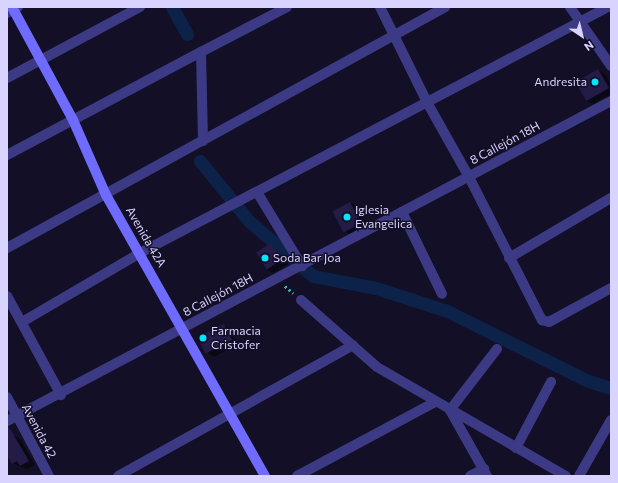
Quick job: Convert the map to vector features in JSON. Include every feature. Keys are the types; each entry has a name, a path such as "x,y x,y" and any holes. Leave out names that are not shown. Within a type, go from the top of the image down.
{"street":[{"path":"7,78 140,7"},
{"path":"7,155 287,7"},
{"path":"380,7 428,104 469,177 509,258 545,322 611,288"},
{"path":"7,248 106,195 445,7"},
{"path":"570,7 611,66"},
{"path":"22,322 140,253 428,104 608,7"},
{"name":"Avenida 42A","path":"13,9 42,58 73,120 106,195 183,328 265,476"},
{"path":"201,52 203,141"},
{"name":"8 Callejón 18H","path":"7,422 61,395 183,328 611,101"},
{"path":"257,192 302,266"},
{"path":"509,258 611,198"},
{"path":"402,212 442,294"},
{"path":"7,296 61,395"},
{"path":"301,300 377,367 435,402 566,476"},
{"path":"118,476 353,345"},
{"path":"450,410 496,349"},
{"path":"516,448 551,382"},
{"name":"Avenida 42","path":"7,397 49,476"},
{"path":"297,476 435,402"},
{"path":"450,410 485,473 470,476"},
{"path":"579,476 611,420"}],"path":[{"path":"277,279 301,300"}],"building":[{"path":"598,69 609,88 586,101 575,82"},
{"name":"Iglesia Evangelica","path":"350,202 361,223 344,233 332,211"},
{"path":"271,243 282,260 267,270 256,253"},
{"path":"224,324 232,340 205,354 197,338"},
{"path":"7,427 9,427 29,461 20,466 17,461 12,464 7,456"}],"waterway":[{"path":"172,7 187,34"},
{"path":"200,161 249,221 313,276 376,288 447,311 588,381 611,388"}],"place":[{"name":"Andresita","path":"595,82"},
{"name":"Iglesia Evangelica","path":"347,217"},
{"name":"Soda Bar Joa","path":"265,258"},
{"name":"Farmacia Cristofer","path":"203,338"}]}
